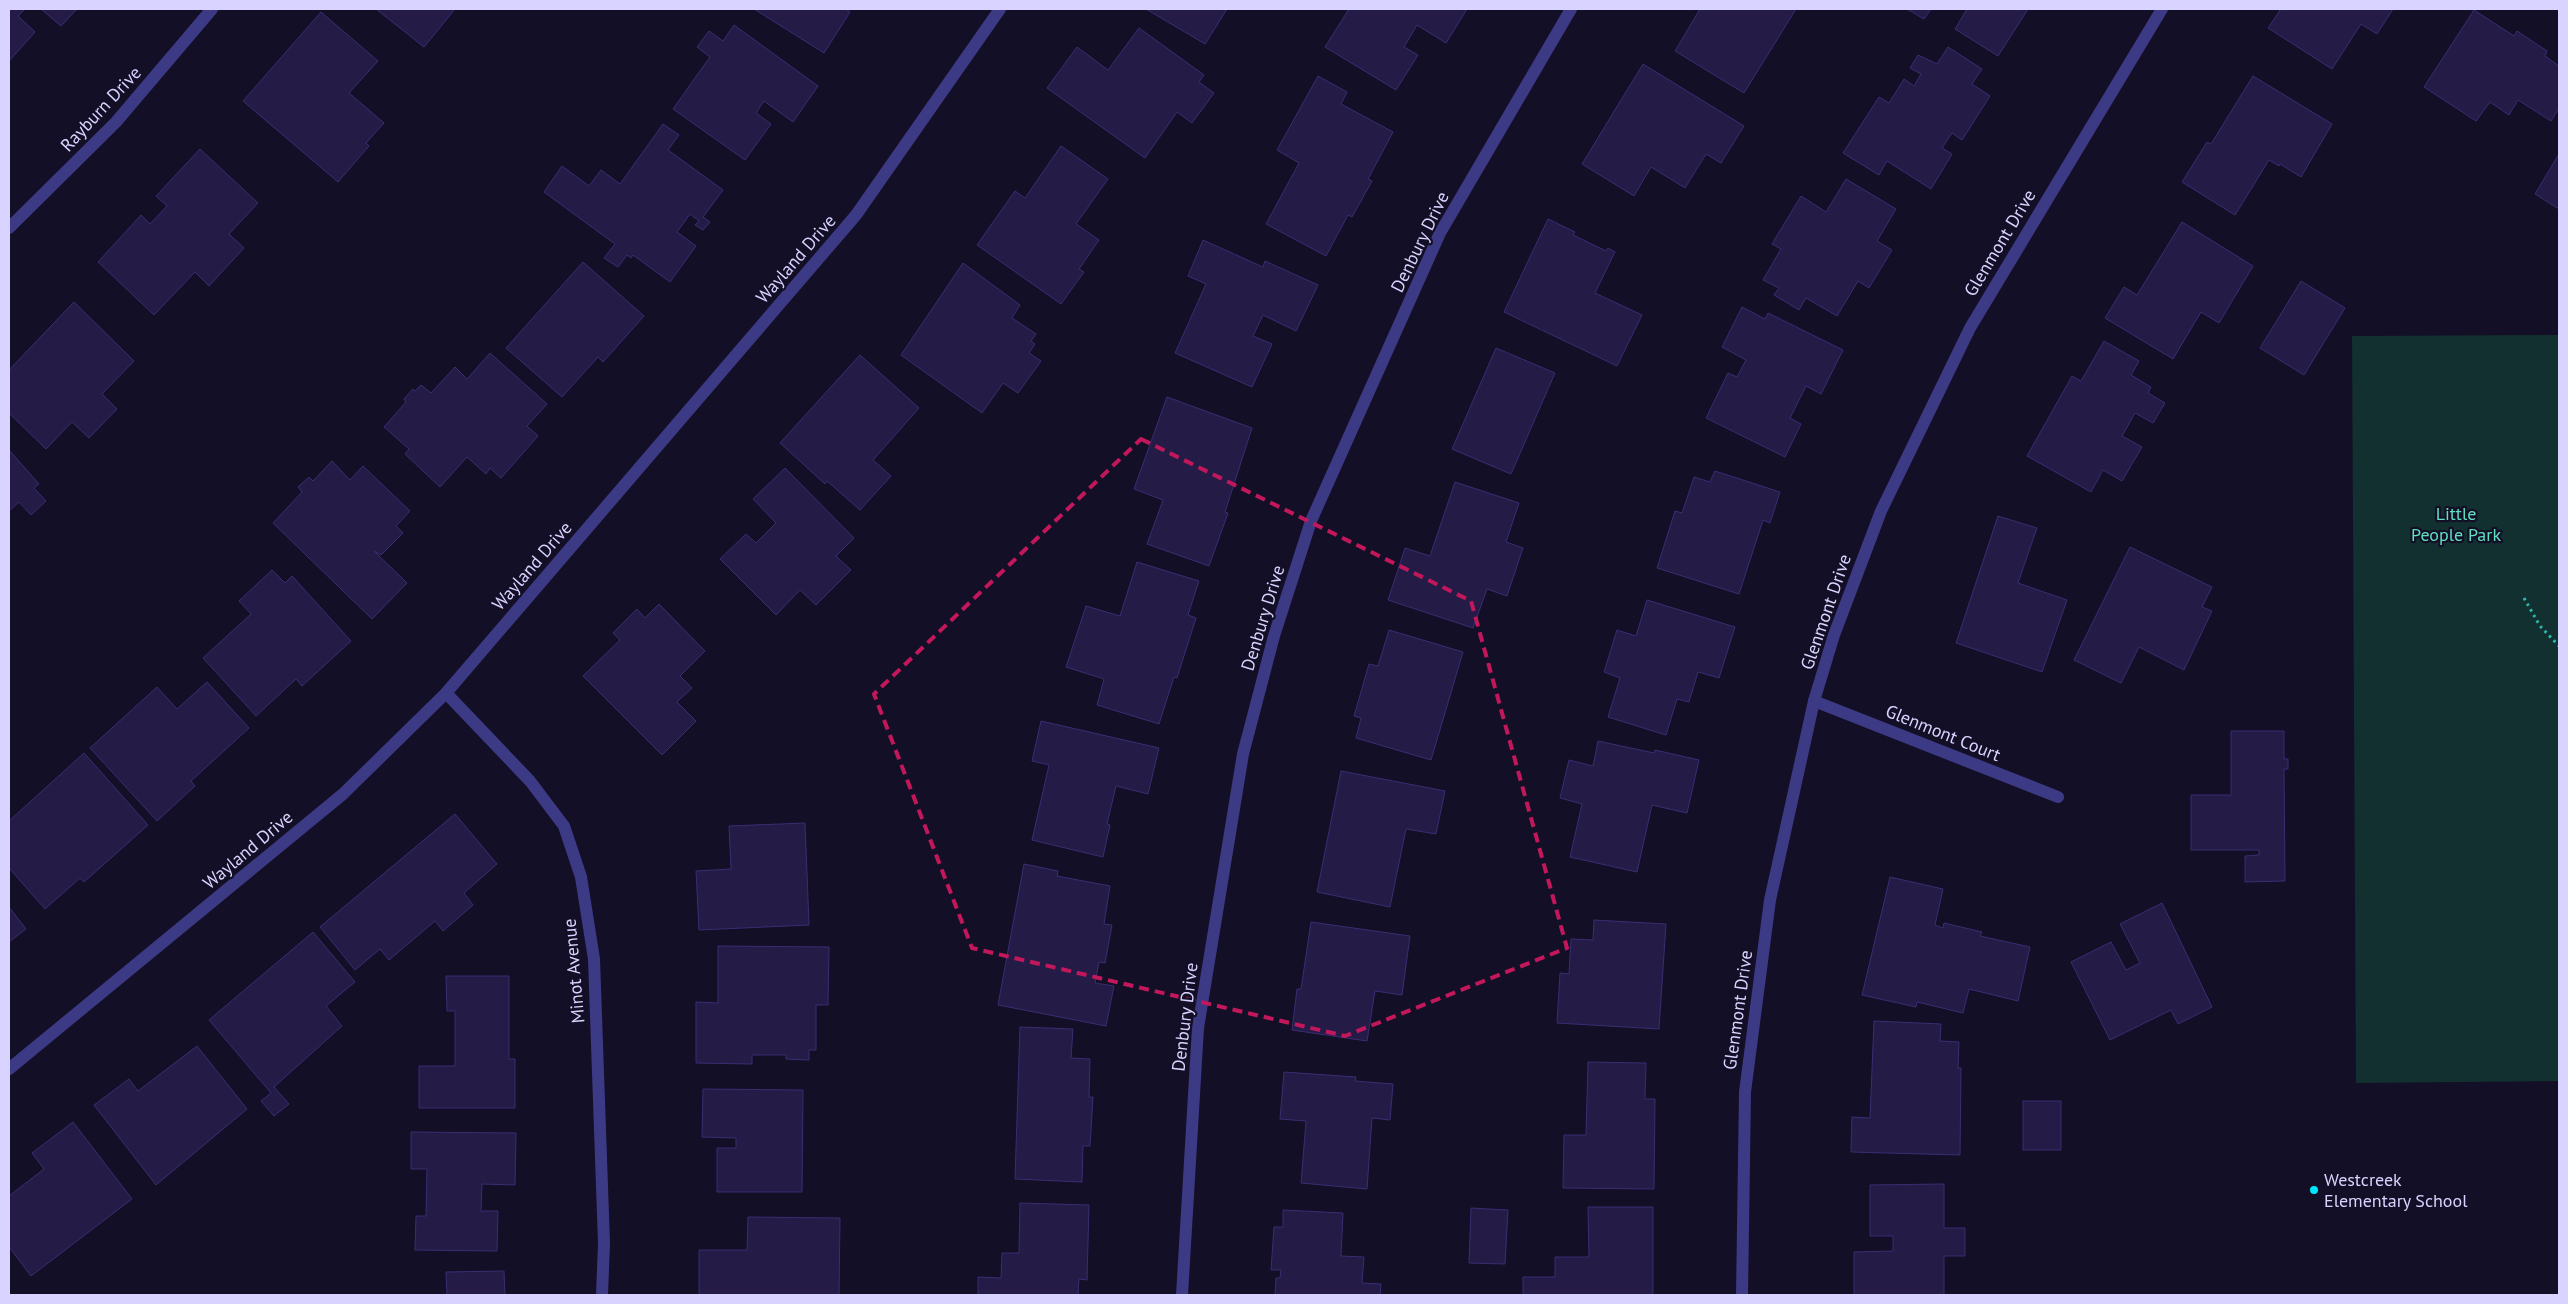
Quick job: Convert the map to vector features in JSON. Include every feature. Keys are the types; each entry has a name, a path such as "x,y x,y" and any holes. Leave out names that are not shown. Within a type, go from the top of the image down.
{"street":[{"name":"Rayburn Drive","path":"9,228 116,122 212,9"},
{"name":"Wayland Drive","path":"9,1069 343,794 446,693 856,215 1000,9"},
{"name":"Denbury Drive","path":"1182,1295 1198,1028 1243,754 1274,636 1311,521 1440,233 1571,9"},
{"name":"Glenmont Drive","path":"1742,1295 1745,1092 1770,900 1814,701 1834,635 1881,511 1970,328 2162,9"},
{"name":"Minot Avenue","path":"446,693 530,781 564,826 581,877 594,958 604,1243 602,1295"},
{"name":"Glenmont Court","path":"1814,701 2058,797"}],"path":[{"path":"2524,598 2540,626 2559,646"}],"highlighted area":[{"path":"1141,439 1471,601 1567,948 1345,1036 972,948 874,694"}],"green space":[{"name":"Little People Park","path":"2559,335 2559,1081 2356,1083 2352,336"}],"building":[{"path":"9,9 25,9 18,16 35,32 9,61"},
{"path":"41,9 77,9 61,26"},
{"path":"376,9 455,9 424,47"},
{"path":"754,9 846,9 850,12 824,53"},
{"path":"1146,9 1227,9 1205,44"},
{"path":"1349,9 1467,9 1446,43 1417,25 1404,47 1418,55 1396,90 1325,47"},
{"path":"1700,9 1796,9 1744,93 1675,51"},
{"path":"1907,9 1931,9 1924,19"},
{"path":"1967,9 2028,9 1998,56 1955,29"},
{"path":"2281,9 2393,9 2377,34 2361,24 2332,69 2268,28"},
{"path":"2474,10 2514,36 2517,31 2547,51 2545,56 2559,66 2559,108 2551,121 2518,100 2509,115 2490,102 2476,121 2424,87"},
{"path":"321,12 378,61 349,93 384,123 366,143 369,146 338,182 243,101"},
{"path":"734,25 818,86 793,122 764,101 756,113 771,124 745,160 673,109 710,57 697,47 709,31 723,41"},
{"path":"1139,28 1204,75 1199,82 1214,93 1192,123 1177,112 1145,158 1047,88 1077,47 1108,70"},
{"path":"1948,47 1982,69 1972,84 1990,96 1962,140 1952,133 1942,148 1952,154 1931,189 1887,161 1879,175 1843,153 1879,97 1889,103 1904,79 1914,86 1921,74 1910,68 1918,55 1937,64"},
{"path":"1643,64 1744,126 1721,163 1706,154 1685,188 1651,167 1634,196 1582,164"},
{"path":"1318,76 1347,92 1341,104 1393,132 1368,179 1372,181 1352,217 1348,215 1326,256 1266,224 1299,163 1277,150"},
{"path":"2253,76 2332,124 2301,177 2280,164 2279,166 2269,160 2235,215 2182,182 2207,142 2211,144"},
{"path":"663,124 679,135 668,150 723,190 703,217 710,222 703,230 695,225 699,221 690,214 677,232 696,246 670,282 633,255 631,258 627,255 618,267 604,258 615,244 544,192 562,166 589,186 601,170 620,184"},
{"path":"1061,146 1108,179 1076,224 1099,240 1079,269 1084,272 1061,304 977,245 1015,191 1025,198"},
{"path":"200,149 258,203 229,234 244,248 209,286 195,272 154,315 98,262 141,215 150,224 167,206 156,196"},
{"path":"2559,154 2559,209 2535,194"},
{"path":"1846,179 1896,209 1877,241 1892,250 1869,288 1858,281 1837,316 1806,298 1799,310 1774,295 1779,288 1763,280 1781,249 1772,244 1801,196 1826,212"},
{"path":"1548,219 1575,232 1573,235 1606,251 1608,248 1615,252 1595,293 1642,315 1617,366 1504,312"},
{"path":"2182,222 2253,266 2219,323 2201,312 2173,359 2105,318 2124,287 2137,295"},
{"path":"1203,240 1263,267 1265,261 1318,285 1296,331 1263,315 1253,336 1272,344 1252,387 1175,353 1206,284 1188,276"},
{"path":"583,262 644,316 603,362 598,357 562,397 506,348"},
{"path":"963,263 1020,305 1012,318 1036,334 1031,341 1035,344 1029,353 1041,361 1018,393 1003,383 982,413 901,355"},
{"path":"2301,281 2345,308 2304,375 2260,348"},
{"path":"74,302 134,361 102,394 117,409 89,438 72,422 46,449 9,413 9,370"},
{"path":"1742,307 1765,319 1768,313 1843,350 1821,394 1806,386 1790,418 1801,424 1785,457 1706,418 1728,373 1737,377 1746,360 1722,347"},
{"path":"2104,341 2139,361 2131,375 2151,387 2148,393 2165,403 2153,423 2135,413 2122,436 2142,447 2122,481 2103,470 2091,492 2027,456 2072,376 2081,381"},
{"path":"1496,348 1555,373 1511,474 1452,449"},
{"path":"490,353 547,404 527,426 538,436 501,478 490,468 486,474 467,457 440,487 405,454 409,449 384,427 406,402 404,399 413,389 415,391 421,385 431,393 455,367 467,379"},
{"path":"860,355 919,408 873,460 891,476 860,510 827,481 825,484 780,443"},
{"path":"1167,397 1252,428 1225,512 1228,513 1209,566 1147,544 1163,500 1134,489"},
{"path":"9,450 39,484 34,488 46,501 31,515 19,502 9,511"},
{"path":"332,461 350,480 363,466 410,511 396,526 403,533 381,555 374,551 407,583 372,619 273,523 302,492 298,487 309,477 313,481"},
{"path":"785,468 854,538 836,556 851,570 816,605 800,590 776,615 720,559 746,534 756,543 776,523 753,499"},
{"path":"1715,471 1780,492 1770,523 1763,520 1739,594 1657,568 1675,511 1682,513 1694,477 1710,482"},
{"path":"1455,482 1519,503 1506,542 1523,548 1507,596 1487,589 1473,628 1388,600 1405,548 1430,556"},
{"path":"1998,516 2037,528 2018,583 2067,600 2042,672 1956,643"},
{"path":"2130,547 2212,587 2202,607 2212,611 2184,670 2139,647 2121,683 2074,660"},
{"path":"1137,562 1199,581 1188,615 1196,618 1177,678 1174,677 1159,724 1097,705 1104,679 1066,667 1086,606 1120,616"},
{"path":"272,570 285,583 292,576 351,641 302,686 296,679 256,716 203,658 251,614 239,601"},
{"path":"1647,600 1735,627 1719,678 1698,672 1689,702 1677,699 1666,735 1608,717 1620,678 1604,672 1617,630 1636,636"},
{"path":"659,604 705,651 680,676 692,688 677,702 696,721 662,755 583,676 620,640 613,633 637,609 645,618"},
{"path":"1389,630 1463,652 1431,760 1356,738 1361,718 1354,716 1369,664 1378,666"},
{"path":"207,682 249,728 191,781 195,786 157,821 90,748 157,687 177,709"},
{"path":"1041,721 1159,748 1148,794 1116,786 1107,824 1110,825 1103,857 1032,840 1049,765 1032,761"},
{"path":"2231,731 2284,731 2284,759 2288,759 2288,769 2284,769 2285,881 2245,882 2245,856 2259,855 2259,850 2191,850 2191,795 2231,795"},
{"path":"1598,741 1654,753 1655,750 1699,760 1687,813 1652,805 1637,872 1570,857 1582,804 1560,798 1569,760 1593,766"},
{"path":"84,753 148,825 84,882 80,878 45,909 9,868 9,821"},
{"path":"1341,771 1445,791 1436,834 1406,829 1390,907 1317,892"},
{"path":"455,814 497,864 464,893 473,905 443,931 435,921 389,960 380,949 355,970 320,927"},
{"path":"805,823 809,925 699,930 696,871 731,869 729,826"},
{"path":"1024,864 1058,871 1057,876 1110,886 1104,924 1112,925 1105,963 1099,962 1095,983 1114,986 1106,1026 998,1005"},
{"path":"1890,877 1943,889 1935,925 1943,928 1944,923 1982,932 1980,936 2030,947 2018,1001 1969,989 1963,1013 1917,1002 1916,1007 1862,995"},
{"path":"2162,903 2212,1007 2178,1024 2171,1010 2110,1040 2071,962 2111,942 2126,970 2140,963 2120,924"},
{"path":"9,907 26,929 9,942"},
{"path":"1594,920 1666,924 1659,1029 1557,1023 1560,973 1569,974 1571,939 1593,940"},
{"path":"1311,922 1410,936 1402,995 1375,991 1367,1041 1292,1030 1297,989 1301,989"},
{"path":"313,932 355,982 326,1006 342,1026 274,1087 289,1104 274,1116 261,1101 271,1093 209,1020"},
{"path":"718,946 829,947 828,1005 816,1005 816,1050 809,1050 809,1060 786,1059 786,1055 752,1055 752,1064 696,1063 696,1002 718,1003"},
{"path":"446,976 509,976 509,1059 515,1059 515,1108 419,1108 419,1066 455,1066 455,1011 447,1011"},
{"path":"1874,1021 1941,1024 1940,1041 1959,1042 1958,1068 1961,1068 1960,1155 1851,1152 1852,1117 1870,1118"},
{"path":"1020,1027 1073,1029 1071,1058 1090,1059 1089,1097 1093,1097 1090,1146 1083,1146 1082,1182 1015,1179"},
{"path":"197,1046 247,1109 156,1185 94,1105 129,1079 138,1091"},
{"path":"1588,1062 1646,1063 1645,1099 1655,1099 1654,1189 1563,1188 1564,1135 1586,1135"},
{"path":"1284,1072 1356,1077 1355,1081 1393,1084 1390,1120 1372,1118 1367,1189 1301,1183 1306,1121 1280,1119"},
{"path":"703,1089 803,1090 802,1192 717,1192 717,1148 736,1148 736,1138 702,1137"},
{"path":"2023,1101 2061,1101 2061,1150 2023,1150"},
{"path":"73,1122 132,1199 31,1276 9,1247 9,1196 44,1169 32,1153"},
{"path":"411,1132 516,1133 515,1185 482,1184 481,1211 498,1211 497,1251 415,1250 416,1216 426,1216 427,1169 411,1169"},
{"path":"1944,1184 1944,1228 1965,1228 1965,1256 1944,1256 1944,1295 1854,1295 1854,1252 1893,1251 1893,1236 1870,1236 1870,1185"},
{"path":"1020,1203 1089,1205 1087,1280 1079,1279 1078,1295 978,1295 978,1277 1001,1278 1002,1253 1019,1253"},
{"path":"1588,1207 1653,1207 1653,1295 1523,1295 1523,1277 1555,1277 1555,1257 1589,1257"},
{"path":"1471,1208 1508,1210 1505,1264 1469,1263"},
{"path":"1283,1210 1343,1213 1341,1256 1364,1257 1362,1283 1381,1284 1380,1295 1275,1295 1276,1278 1280,1278 1281,1270 1271,1270 1274,1227 1283,1227"},
{"path":"748,1217 840,1218 839,1295 699,1295 699,1250 747,1250"},
{"path":"504,1271 505,1295 447,1295 446,1272"}],"place":[{"name":"Westcreek Elementary School","path":"2314,1190"}]}
